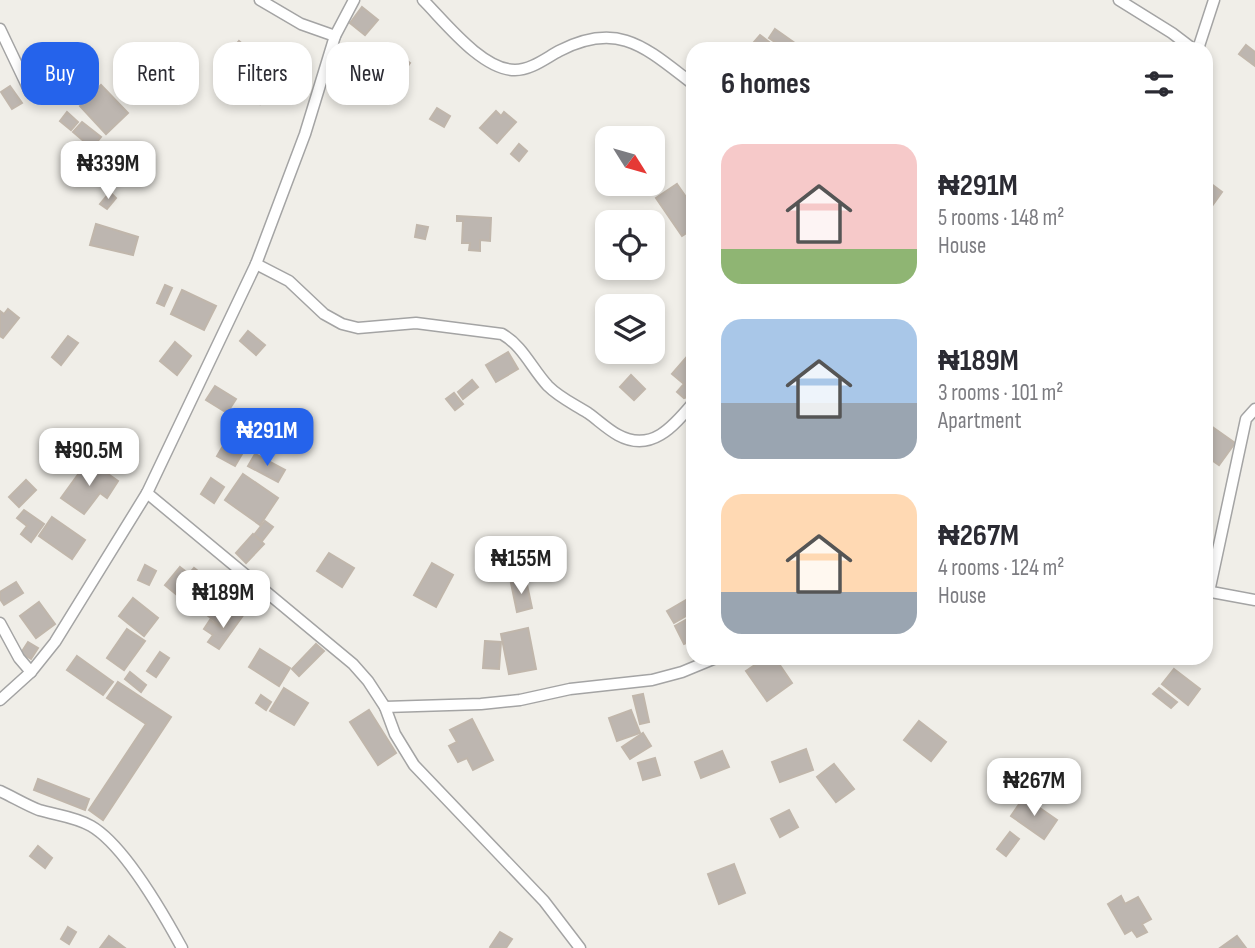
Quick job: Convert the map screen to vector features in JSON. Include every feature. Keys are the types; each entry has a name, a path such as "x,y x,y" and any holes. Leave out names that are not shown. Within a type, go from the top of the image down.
{"street":[{"path":"260,0 301,24 335,37"},
{"path":"0,699 31,672 55,642 147,493 256,264 305,134 335,37 354,0"},
{"path":"423,0 478,55 500,66 515,70 527,67 579,42 598,37 637,44 686,79"},
{"path":"1119,0 1184,42"},
{"path":"1200,42 1214,0"},
{"path":"0,29 21,73"},
{"path":"256,264 289,281 324,314 342,324 358,328 416,323 502,334 511,340 559,397 588,413 617,435 630,440 657,438 672,428 686,411"},
{"path":"1213,565 1246,419 1255,409"},
{"path":"147,493 353,664 368,681 385,708 395,734 414,765 544,901 580,948"},
{"path":"1213,592 1255,600"},
{"path":"0,623 19,658 31,672"},
{"path":"16,685 19,658"},
{"path":"385,708 520,700 570,689 652,680 699,665"},
{"path":"0,790 36,809 89,825 99,832 125,860 182,948"}],"building":[{"path":"362,7 378,20 365,35 350,23"},
{"path":"775,29 793,42 775,42 769,38"},
{"path":"760,35 769,42 754,42"},
{"path":"1246,45 1255,52 1255,66 1239,54"},
{"path":"101,85 113,97 113,105 120,105 128,113 106,134 80,106 99,105"},
{"path":"10,86 21,104 12,109 1,92"},
{"path":"437,108 450,116 444,127 430,119"},
{"path":"496,111 501,116 504,112 516,122 497,143 480,128"},
{"path":"67,112 78,122 71,130 60,121"},
{"path":"82,122 101,137 92,148 73,132"},
{"path":"519,144 527,151 519,161 511,154"},
{"path":"111,158 124,174 108,186 96,170"},
{"path":"677,184 686,197 686,233 682,236 656,198 665,196 665,192"},
{"path":"1213,185 1222,192 1213,205"},
{"path":"110,192 116,198 107,209 100,204"},
{"path":"457,216 491,218 490,241 480,240 480,251 469,250 470,243 462,243 463,221 457,221"},
{"path":"96,224 138,237 133,255 90,245"},
{"path":"417,225 428,227 425,239 415,237"},
{"path":"165,285 172,288 164,306 157,303"},
{"path":"182,290 216,306 204,330 171,314"},
{"path":"8,309 19,318 3,338 0,336 0,311 4,314"},
{"path":"248,331 265,345 256,355 240,341"},
{"path":"68,336 78,343 61,365 52,357"},
{"path":"175,342 191,356 177,375 160,361"},
{"path":"508,352 518,369 496,382 486,365"},
{"path":"686,358 686,397 677,392 684,384 672,374"},
{"path":"631,375 645,389 634,400 620,387"},
{"path":"472,380 478,387 463,399 458,392"},
{"path":"215,386 236,399 227,413 206,400"},
{"path":"454,393 463,404 455,410 446,399"},
{"path":"237,422 255,432 235,466 217,456"},
{"path":"1213,427 1235,443 1219,465 1213,461"},
{"path":"255,454 285,470 278,482 248,466"},
{"path":"94,464 118,481 107,498 100,493 84,514 61,498 85,465 90,469"},
{"path":"243,474 278,498 260,525 225,500"},
{"path":"211,478 224,487 214,503 201,494"},
{"path":"26,480 36,490 19,507 9,497"},
{"path":"24,510 44,524 31,542 21,534 27,526 17,518"},
{"path":"52,517 85,540 72,559 39,536"},
{"path":"265,521 273,527 262,541 254,535"},
{"path":"253,534 264,544 246,563 236,553"},
{"path":"329,553 354,568 342,587 317,571"},
{"path":"432,563 453,575 436,607 414,595"},
{"path":"145,565 156,571 149,585 138,580"},
{"path":"180,567 189,574 194,568 204,576 200,581 209,588 193,608 165,585"},
{"path":"526,580 532,608 517,612 511,583"},
{"path":"16,582 23,593 4,605 0,592"},
{"path":"216,591 237,608 222,627 201,610"},
{"path":"133,598 158,618 144,636 119,616"},
{"path":"686,600 686,616 674,623 667,611"},
{"path":"39,602 55,624 36,638 20,616"},
{"path":"237,609 244,614 219,649 208,642 213,635 204,629 210,620 223,629"},
{"path":"686,620 686,643 684,644 675,626"},
{"path":"528,628 536,669 509,674 501,634"},
{"path":"127,629 145,641 124,670 107,658"},
{"path":"485,641 501,642 499,669 483,668"},
{"path":"28,642 38,648 31,659 21,653"},
{"path":"316,644 324,651 299,676 292,669"},
{"path":"260,649 290,668 279,686 249,667"},
{"path":"160,652 169,658 156,677 147,671"},
{"path":"77,656 113,682 103,695 67,670"},
{"path":"755,665 780,665 792,683 767,701 746,671"},
{"path":"1174,669 1200,689 1188,705 1162,684"},
{"path":"130,672 146,685 141,692 125,679"},
{"path":"118,682 171,717 103,820 89,810 146,724 107,698"},
{"path":"284,688 308,703 294,725 270,711"},
{"path":"1159,688 1177,702 1171,708 1153,694"},
{"path":"643,694 649,722 640,724 633,696"},
{"path":"261,695 271,702 266,710 256,703"},
{"path":"369,710 396,753 378,765 350,722"},
{"path":"631,710 640,733 617,741 609,718"},
{"path":"472,719 493,760 473,770 467,758 458,762 449,746 457,742 450,730"},
{"path":"919,721 946,742 931,761 904,740"},
{"path":"643,733 651,746 630,759 622,747"},
{"path":"806,749 813,770 780,782 772,762"},
{"path":"722,751 729,767 701,778 695,762"},
{"path":"655,758 660,775 643,780 638,763"},
{"path":"834,764 854,789 836,802 817,777"},
{"path":"38,779 89,799 85,810 34,790"},
{"path":"1024,797 1057,820 1044,839 1011,816"},
{"path":"789,810 798,827 780,837 771,819"},
{"path":"1010,832 1019,839 1006,856 997,849"},
{"path":"38,846 52,858 45,868 30,856"},
{"path":"734,864 745,893 719,904 708,874"},
{"path":"1121,896 1125,904 1138,897 1151,919 1142,924 1147,932 1137,937 1132,930 1125,934 1108,904"},
{"path":"68,927 76,932 69,944 61,939"},
{"path":"500,932 512,939 506,948 491,948 490,947"},
{"path":"109,936 125,948 100,948"},
{"path":"1237,936 1246,948 1220,948"}]}
